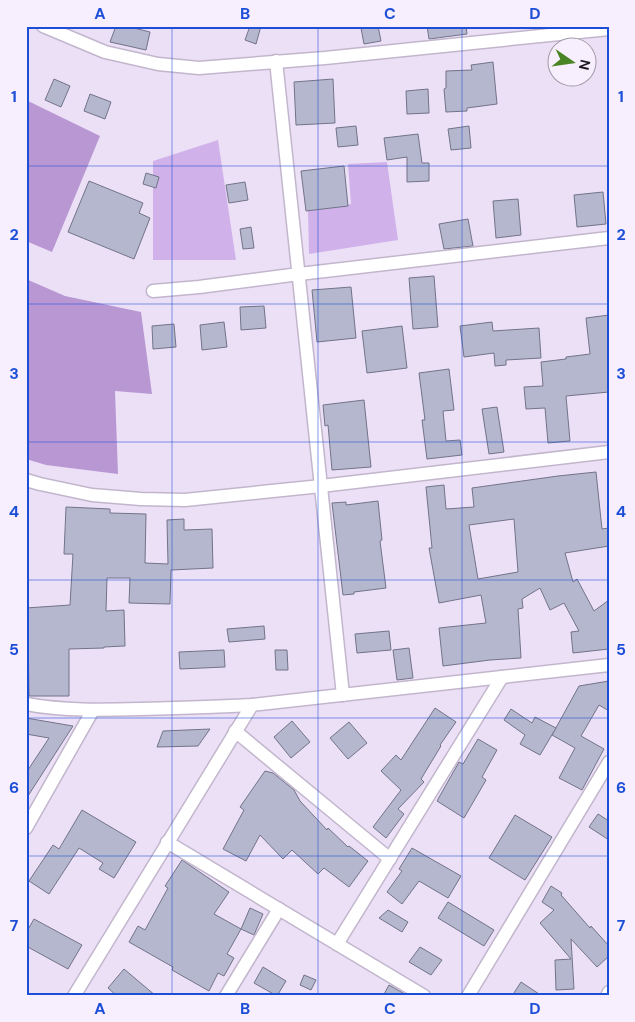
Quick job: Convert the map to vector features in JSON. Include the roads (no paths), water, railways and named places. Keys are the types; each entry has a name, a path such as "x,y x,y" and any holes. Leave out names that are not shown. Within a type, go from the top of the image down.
{"street":[{"path":"43,26 105,52 158,64 199,68 325,58 609,29"},
{"path":"276,61 343,695"},
{"path":"153,291 609,238"},
{"path":"26,480 92,495 185,500 609,452"},
{"path":"26,704 46,708 93,710 252,705 609,665"},
{"path":"338,944 502,677"},
{"path":"74,996 252,705"},
{"path":"26,828 93,710"},
{"path":"235,731 390,859"},
{"path":"468,996 609,762"},
{"path":"168,842 424,996"},
{"path":"226,996 279,909"}]}
